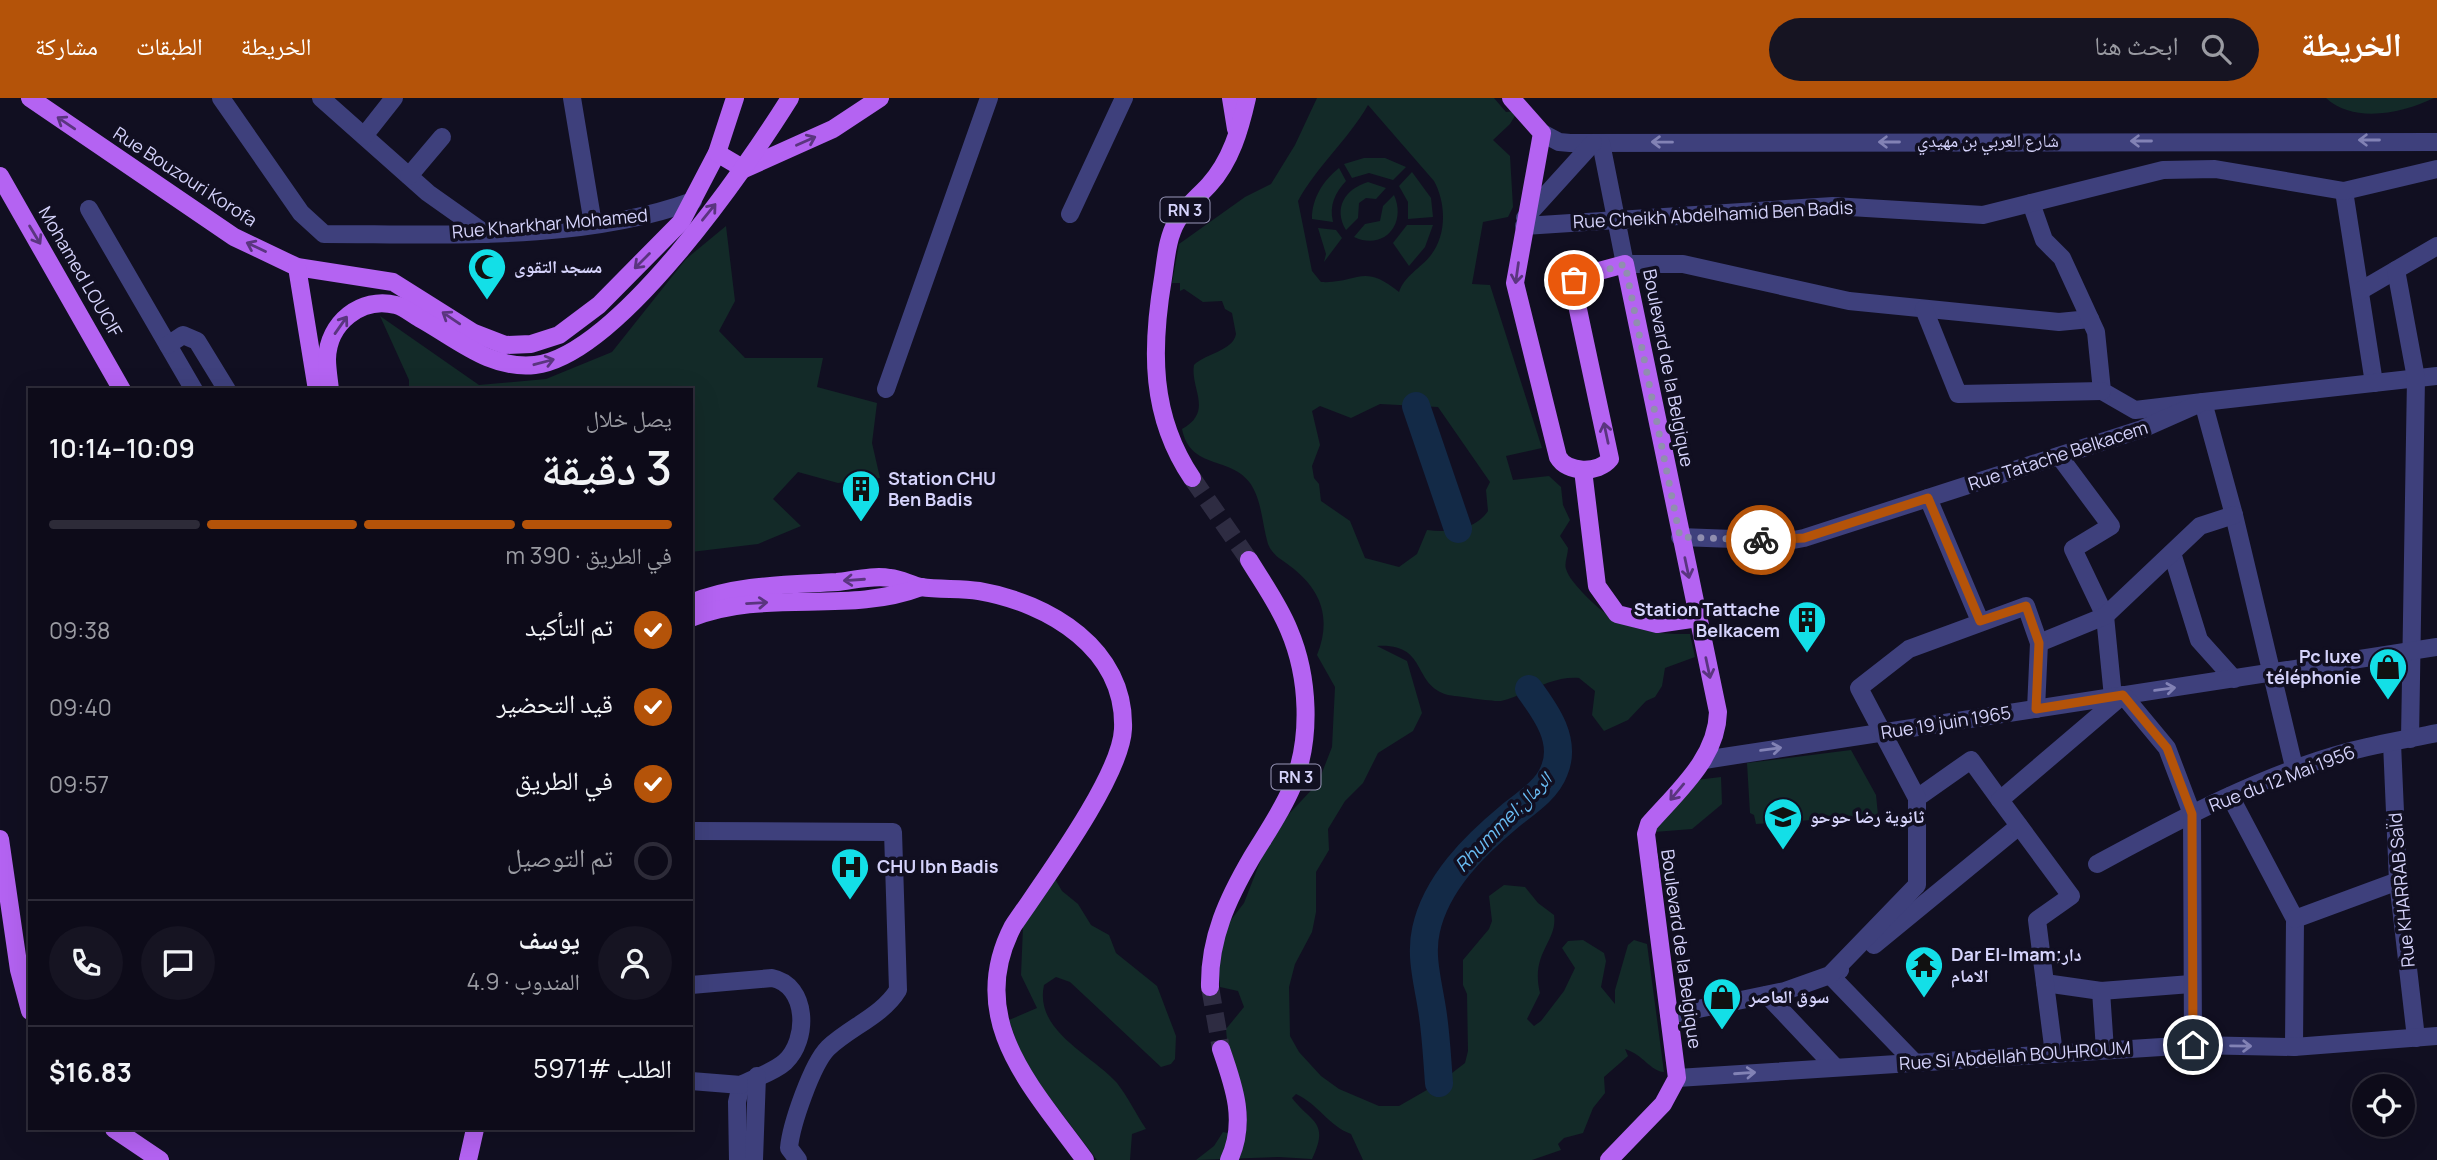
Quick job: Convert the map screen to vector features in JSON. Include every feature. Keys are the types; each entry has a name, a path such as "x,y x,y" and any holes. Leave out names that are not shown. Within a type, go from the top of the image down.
{"main road":[{"name":"Rue Bouzouri Korofa","path":"30,98 234,237 297,267 393,282 474,333 505,345 531,344 559,335 599,305 681,222 716,153 735,98"},
{"path":"330,388 327,356 336,329 352,310 368,304 396,305 472,351 502,363 535,365 568,355 596,338 651,281 744,169 790,98"},
{"path":"744,169 833,129 880,98"},
{"path":"1231,98 1236,140"},
{"name":"RN 3","path":"1192,478 1170,438 1158,392 1155,342 1160,293 1170,241 1178,219 1220,172 1236,140 1247,98"},
{"path":"1511,98 1542,133 1525,222 1516,296 1558,457 1566,466 1583,470 1597,586 1617,614 1657,624 1698,621"},
{"path":"716,153 744,169"},
{"name":"Mohamed LOUCIF","path":"0,176 121,388"},
{"name":"Boulevard de la Belgique","path":"1583,470 1606,464 1611,454 1574,280 1625,264 1718,712 1715,739 1704,760 1649,824 1646,834 1677,1078"},
{"path":"297,267 317,388"},
{"name":"RN 3","path":"1210,987 1211,956 1222,913 1292,788 1304,737 1303,682 1295,646 1282,613 1249,560"},
{"path":"693,602 729,591 890,578 921,587 980,592 1011,599 1055,618 1092,645 1111,674 1122,705 1121,745 1111,773 1003,944 995,978 998,1015 1012,1058 1085,1160"},
{"path":"693,617 746,603 892,598 921,587"},
{"path":"0,839 19,970 28,1004"},
{"path":"1221,1049 1238,1105 1238,1136 1229,1160"},
{"path":"1609,1160 1663,1104 1677,1078"},
{"path":"115,1130 160,1160"},
{"path":"468,1160 475,1130"}],"street":[{"name":"Rue Kharkhar Mohamed","path":"221,98 301,212 324,234 486,234 655,215 692,201"},
{"path":"321,98 409,176 486,234"},
{"path":"364,136 394,98"},
{"path":"572,98 593,224"},
{"path":"886,389 989,98"},
{"path":"1070,214 1124,98"},
{"name":"شارع العربي بن مهيدي","path":"1542,133 1559,142 1597,143 2437,142"},
{"path":"409,176 442,137"},
{"path":"1597,143 1625,264 1683,264 1849,302 2059,322 2090,319"},
{"path":"1525,222 1597,143"},
{"name":"Rue Cheikh Abdelhamid Ben Badis","path":"1525,222 1833,206 1983,215 2176,170 2215,169 2344,191 2437,169"},
{"path":"2344,191 2374,383"},
{"path":"2031,202 2045,240 2062,258 2096,332 2102,391"},
{"path":"89,209 193,388"},
{"path":"2360,291 2437,246"},
{"path":"2396,270 2416,378 2410,739"},
{"path":"1924,309 1958,394 2102,391 2135,410 2203,402 2234,515 2269,673 2295,771"},
{"path":"168,345 183,335 189,335 197,341 226,388"},
{"name":"Rue Tatache Belkacem","path":"1680,537 1788,541 2142,429 2203,402 2437,376"},
{"path":"2059,456 2111,526 2073,549 2105,616 2118,696 2167,748 2192,814 2193,1045"},
{"path":"1928,498 1980,621"},
{"path":"2039,643 2105,616 2200,526 2234,515"},
{"path":"2172,553 2199,640 2234,679"},
{"path":"1830,975 1917,884 1917,798 1859,688 1909,649 2026,606 2039,643 2036,709"},
{"name":"Rue 19 juin 1965","path":"1704,760 2437,647"},
{"path":"2000,800 2118,696"},
{"name":"Rue du 12 Mai 1956","path":"2097,864 2230,796 2347,752 2437,733"},
{"name":"Rue KHARRAB SaÏd","path":"2392,743 2398,881 2416,1038"},
{"path":"1917,798 1971,760 2070,896 2037,920 2054,1054"},
{"path":"2230,796 2295,919 2294,1047"},
{"path":"1669,1015 1767,995 1830,975 1849,966 2019,826"},
{"path":"693,831 893,832 898,990 891,1002 828,1048 819,1060 790,1134 789,1148 798,1160"},
{"path":"2295,919 2398,881"},
{"path":"1830,975 1915,1063"},
{"path":"693,985 772,978 783,981 792,989 800,1006 801,1025 795,1048 784,1063 749,1080 693,1082"},
{"path":"2045,983 2101,990 2191,984"},
{"path":"2101,990 2105,1050"},
{"path":"1767,995 1835,1067"},
{"name":"Rue Si Abdellah BOUHROUM","path":"1677,1078 2193,1045 2294,1047 2437,1036"},
{"path":"738,1160 737,1116 749,1080"},
{"path":"749,1080 754,1160"}],"green space":[{"path":"1317,98 1494,98 1506,112 1518,111 1510,124 1493,140 1510,156 1513,207 1508,217 1483,222 1472,284 1490,285 1542,448 1506,456 1513,480 1549,476 1561,487 1563,505 1570,520 1560,536 1568,548 1566,569 1594,604 1630,626 1658,633 1690,634 1695,657 1665,668 1662,686 1655,697 1646,701 1628,720 1604,731 1592,715 1595,691 1579,678 1559,680 1501,701 1448,695 1436,690 1429,683 1413,658 1405,651 1377,646 1407,661 1422,713 1413,731 1378,753 1363,783 1345,801 1328,829 1329,850 1316,872 1316,912 1312,932 1295,964 1289,987 1290,1036 1299,1052 1321,1076 1339,1089 1379,1106 1399,1106 1439,1083 1465,1063 1468,1051 1467,994 1463,985 1463,960 1489,929 1492,921 1489,896 1504,885 1525,887 1538,903 1554,915 1552,933 1539,967 1540,993 1527,1019 1534,1026 1564,991 1575,968 1562,948 1568,941 1583,940 1604,953 1606,961 1601,987 1615,1004 1615,990 1628,945 1634,940 1647,944 1664,1072 1625,1049 1628,1056 1604,1077 1605,1093 1593,1108 1583,1133 1564,1138 1558,1144 1561,1150 1532,1160 1363,1160 1351,1134 1336,1126 1311,1103 1296,1094 1292,1098 1319,1130 1312,1159 1279,1157 1196,1160 1214,1146 1223,1132 1245,1137 1246,1107 1231,1057 1226,1029 1244,1007 1238,991 1220,987 1218,964 1227,925 1244,903 1265,849 1288,815 1318,783 1332,747 1335,687 1317,655 1323,629 1321,605 1301,575 1270,548 1259,504 1250,483 1232,469 1202,457 1186,442 1182,429 1192,422 1199,407 1194,365 1225,348 1234,340 1236,334 1232,313 1225,309 1222,301 1203,302 1184,289 1180,291 1180,283 1172,283 1179,244 1245,197 1271,184 1295,145","holes":["1368,105 1434,181 1443,209 1442,228 1436,247 1427,260 1405,281 1399,292 1387,283 1368,276 1321,282 1312,271 1298,201","1380,404 1438,407 1490,482 1486,490 1488,511 1483,517 1461,529 1427,530 1417,554 1399,567 1365,558 1350,521 1321,501 1319,484 1314,478 1312,466 1320,445 1312,411 1320,406 1351,418"]},
{"path":"2326,98 2434,98 2394,111 2364,113 2337,106"},
{"path":"1364,158 1385,158 1406,167 1393,180 1369,173 1352,178 1344,164"},
{"path":"1339,168 1346,181 1334,200 1333,222 1312,219 1320,190"},
{"path":"1412,172 1431,198 1433,217 1408,219 1408,202 1399,186"},
{"path":"1368,182 1386,188 1376,199 1366,198 1359,203 1358,218 1346,230 1341,214 1344,200 1353,189"},
{"path":"1394,195 1397,216 1390,232 1375,240 1354,237 1365,224 1380,221 1383,206"},
{"path":"1407,225 1433,225 1425,247 1409,266 1393,243"},
{"path":"726,226 735,301 719,331 745,358 823,358 817,387 877,403 872,443 880,478 838,483 798,472 773,499 801,526 758,544 693,552 693,388 409,388 409,380 380,316 479,385 546,379 612,352 686,259"},
{"path":"1318,228 1336,230 1342,238 1324,262 1326,254"},
{"path":"1851,750 1876,795 1878,815 1756,824 1754,815 1750,813 1747,763"},
{"path":"1721,777 1722,804 1692,829 1654,832 1696,780"},
{"path":"1055,879 1062,891 1078,904 1091,925 1109,935 1116,953 1157,986 1176,1036 1175,1059 1171,1064 1161,1067 1070,982 1056,977 1044,985 1043,1001 1056,1029 1117,1083 1146,1129 1132,1134 1130,1160 1097,1160 1025,1065 1009,1020 1037,1008 1021,975 1023,927"}],"waterway":[{"path":"1416,406 1458,529"},
{"name":"Rhummel;الرمال","path":"1439,1083 1424,960 1426,930 1438,896 1459,866 1484,839 1541,790 1554,771 1558,749 1553,727 1529,689"}],"tunnel":[{"path":"1192,478 1249,560"},
{"path":"1210,987 1221,1049"}],"way so far":[{"path":"1574,280 1584,274 1625,264 1680,537 1761,540"}],"place":[{"name":"مسجد التقوى","path":"487,301"},
{"name":"Station CHU Ben Badis","path":"861,523"},
{"name":"Station Tattache Belkacem","path":"1807,654"},
{"name":"Pc luxe téléphonie","path":"2388,701"},
{"name":"ثانوية رضا حوحو","path":"1783,851"},
{"name":"CHU Ibn Badis","path":"850,901"},
{"name":"Dar El-Imam;دار الامام","path":"1924,999"},
{"name":"سوق العاصر","path":"1722,1031"}],"route":[{"path":"1761,540 1788,541 1804,538 1928,498 1980,621 2026,606 2039,643 2036,709 2123,695 2167,748 2192,814 2190,855 2193,1045"}]}
